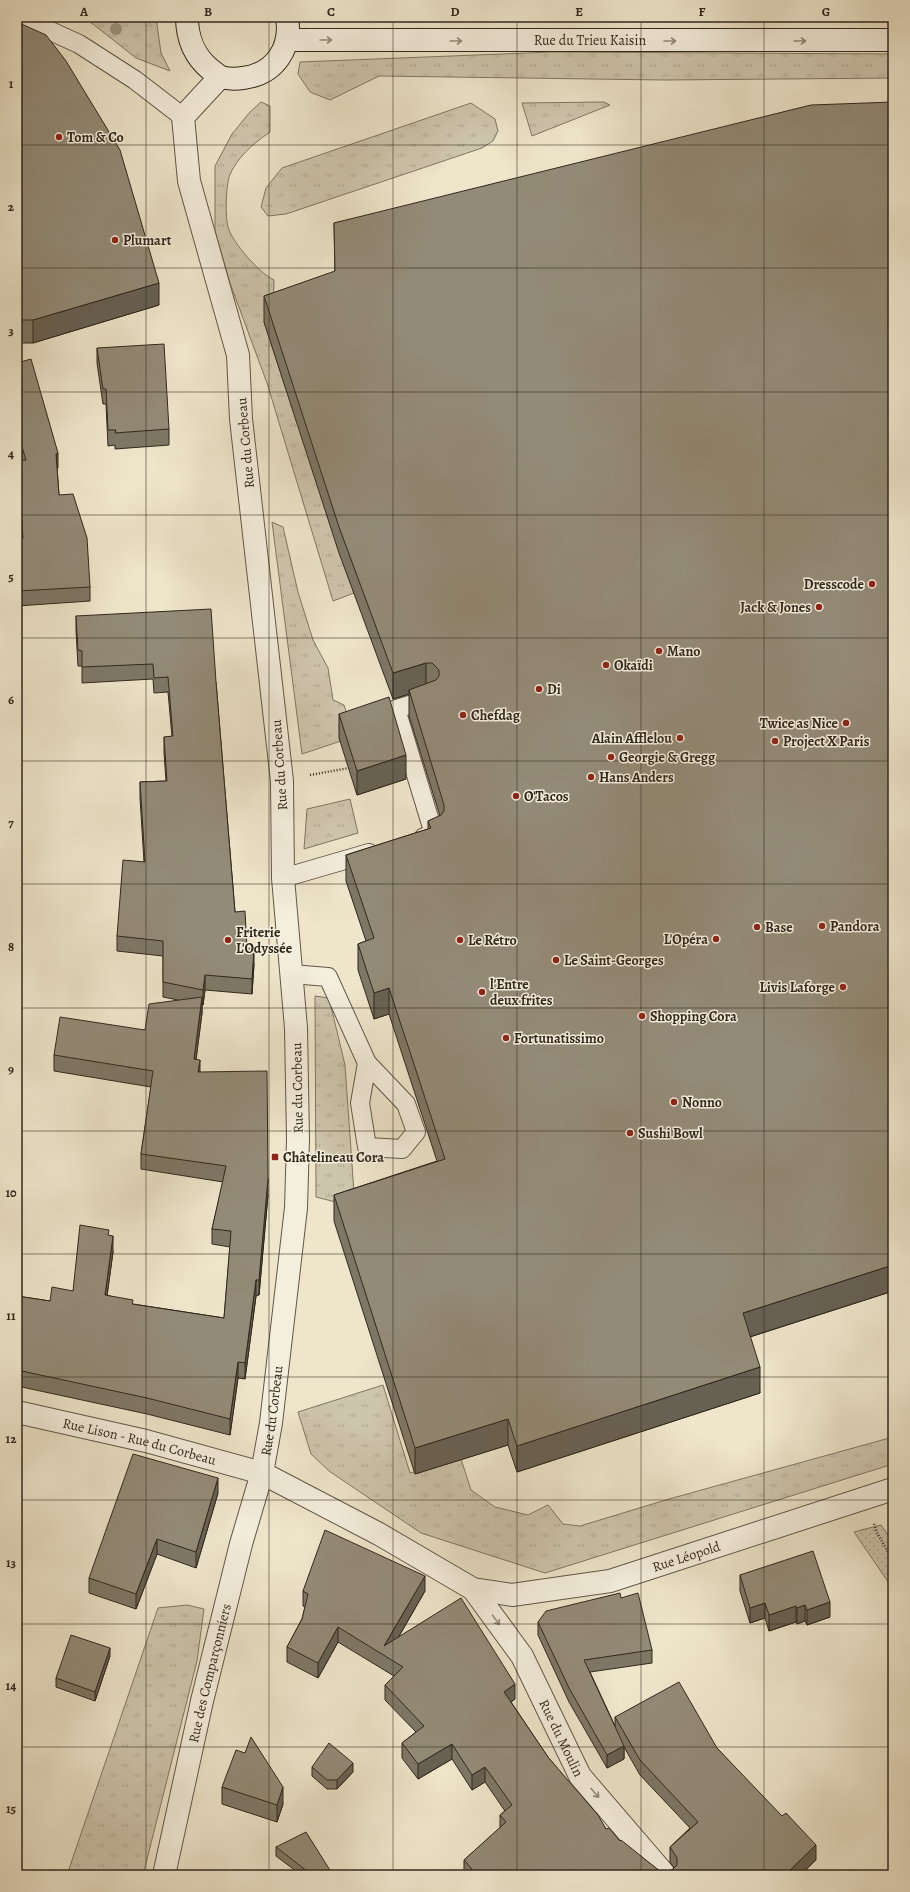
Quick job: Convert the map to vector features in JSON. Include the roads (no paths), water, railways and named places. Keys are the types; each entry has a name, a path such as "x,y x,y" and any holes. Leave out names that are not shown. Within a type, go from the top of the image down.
{"street":[{"path":"187,17 187,30 192,48 204,64 220,77 236,79 251,77 267,70 280,56 288,40 287,17"},
{"name":"Rue du Trieu Kaisin","path":"288,40 893,40"},
{"path":"183,118 220,77"},
{"name":"Rue du Corbeau","path":"183,118 189,181 238,355 241,419 282,781 284,878 296,1028 298,1139 296,1208 278,1371 262,1473"},
{"name":"Rue Lison - Rue du Corbeau","path":"17,1412 138,1439 262,1473 379,1534 473,1589"},
{"name":"Rue des Comparçonniers","path":"164,1875 202,1701 241,1544 262,1473"},
{"name":"Rue Léopold","path":"473,1589 512,1595 610,1581 893,1489"},
{"name":"Rue du Moulin","path":"473,1589 522,1656 580,1776 665,1875"}],"lane":[{"path":"20,17 79,44 135,80 183,118"},
{"path":"411,841 434,834 396,709 429,699"},
{"path":"284,878 389,847"},
{"path":"291,974 328,977 367,1063 406,1104 416,1132 402,1149 367,1147 360,1103 367,1063"}],"place":[{"name":"Tom & Co","path":"59,137"},
{"name":"Plumart","path":"115,240"},
{"name":"Dresscode","path":"872,584"},
{"name":"Jack & Jones","path":"819,607"},
{"name":"Mano","path":"659,651"},
{"name":"Okaïdi","path":"606,665"},
{"name":"Di","path":"539,689"},
{"name":"Chefdag","path":"463,715"},
{"name":"Twice as Nice","path":"846,723"},
{"name":"Alain Afflelou","path":"680,738"},
{"name":"Project X Paris","path":"775,741"},
{"name":"Georgie & Gregg","path":"611,757"},
{"name":"Hans Anders","path":"591,777"},
{"name":"O'Tacos","path":"516,796"},
{"name":"Pandora","path":"822,926"},
{"name":"Base","path":"757,927"},
{"name":"L'Opéra","path":"716,939"},
{"name":"Friterie L'Odyssée","path":"228,940"},
{"name":"Le Rétro","path":"460,940"},
{"name":"Le Saint-Georges","path":"556,960"},
{"name":"Livis Laforge","path":"843,987"},
{"name":"l'Entre deux frites","path":"482,992"},
{"name":"Shopping Cora","path":"642,1016"},
{"name":"Fortunatissimo","path":"506,1038"},
{"name":"Nonno","path":"674,1102"},
{"name":"Sushi Bowl","path":"630,1133"},
{"name":"Châtelineau Cora","path":"275,1157"}]}
